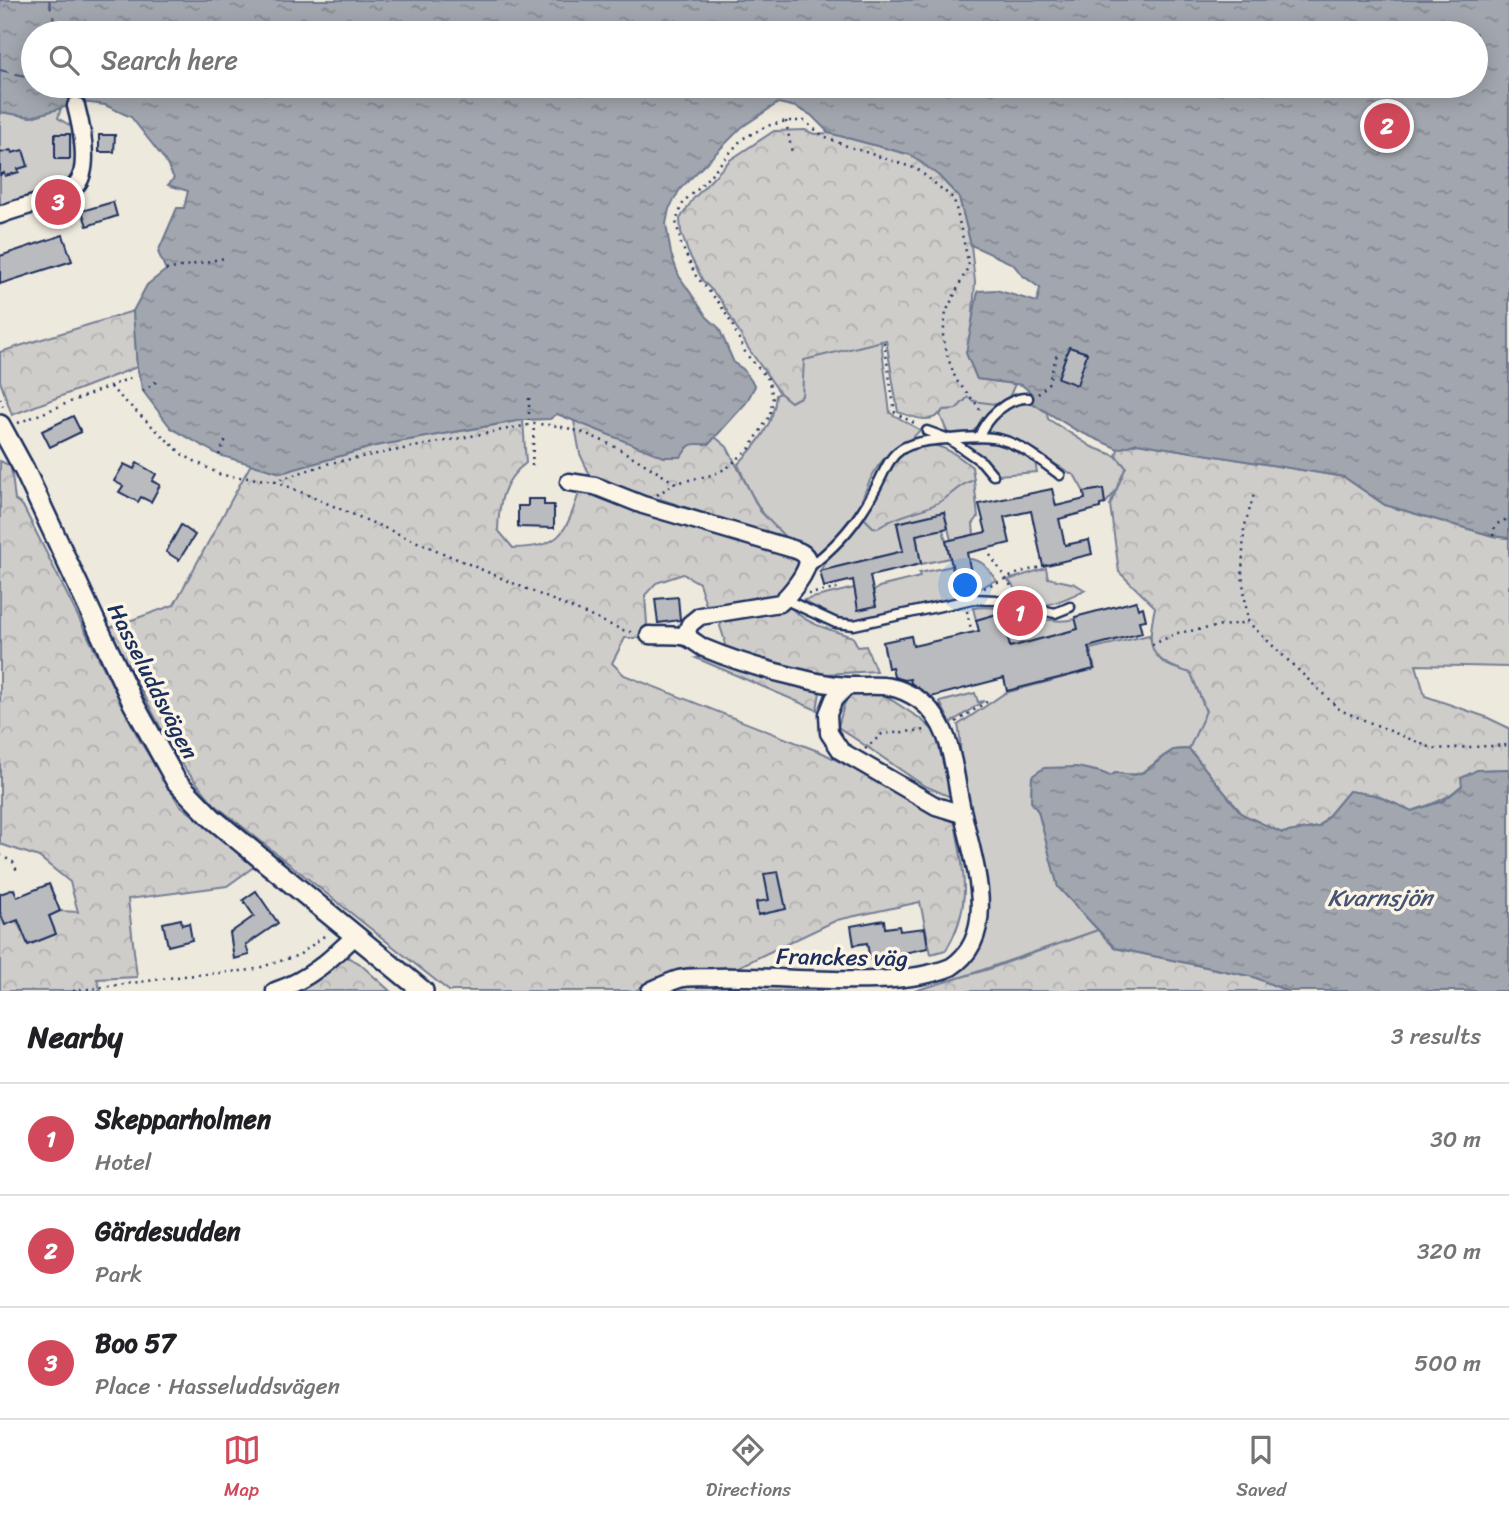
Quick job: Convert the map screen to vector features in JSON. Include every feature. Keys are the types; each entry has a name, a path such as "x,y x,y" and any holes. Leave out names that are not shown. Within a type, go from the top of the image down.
{"street":[{"path":"0,215 63,193 76,185 83,162 83,132 76,106"},
{"name":"Hasseluddsvägen","path":"4,427 133,703 176,780 212,818 423,991"},
{"path":"569,482 595,486 643,505 803,554 807,560 807,568 780,603 699,616 690,624 687,631 689,637"},
{"name":"Franckes väg","path":"649,635 689,637 704,648 800,678 847,686 892,685 919,700 940,722 954,764 962,814 978,877 980,909 977,933 967,952 934,976 913,983 859,985 746,976 681,979 649,991"},
{"path":"847,686 834,699 828,714 829,733 841,751 936,806 962,814"},
{"path":"275,991 296,984 328,961 356,935"}],"lane":[{"path":"979,438 986,424 1010,402 1018,398 1028,398"},
{"path":"927,431 949,439 982,462 992,475"},
{"path":"807,568 823,556 852,525 865,507 889,459 902,448 920,440 994,438 1016,446 1060,475"},
{"path":"784,599 836,623 854,625 969,600 996,600 1055,613 1070,607"}],"path":[{"path":"74,98 76,106"},
{"path":"786,121 792,152"},
{"path":"275,481 330,463 534,425 551,425 589,435 614,446 675,483 712,475 727,468 750,448 770,415 772,388 768,379 746,354 720,304 711,297 691,267 681,244 676,221 684,201 742,139 767,126 786,121 804,121 822,135 844,145 917,169 954,200 968,265 946,312 943,336 956,380 978,406 986,424"},
{"path":"166,270 225,258"},
{"path":"884,342 895,413 927,431"},
{"path":"1028,398 1034,397 1048,384 1058,351"},
{"path":"0,398 4,427 135,376"},
{"path":"143,391 157,381"},
{"path":"110,387 183,454 220,475 275,481 625,631 649,635"},
{"path":"529,398 529,420"},
{"path":"532,466 534,425"},
{"path":"219,455 226,439"},
{"path":"1254,494 1244,529 1242,574 1248,622 1340,710 1434,749 1509,745"},
{"path":"1493,536 1495,525 1509,518"},
{"path":"990,555 1004,579 1026,605"},
{"path":"971,629 969,600 976,592 1041,567"},
{"path":"784,599 842,588"},
{"path":"1152,645 1177,633 1248,622"},
{"path":"855,759 882,734 942,728 960,720 988,701"},
{"path":"0,855 13,862 19,873"},
{"path":"73,991 252,970 299,955 329,932"}],"green space":[{"path":"61,108 58,118 74,128 77,158 75,177 62,189 0,210 0,112 31,117"},
{"path":"805,130 814,134 829,133 911,155 938,175 959,197 971,245 975,282 972,328 966,353 977,379 1015,384 1008,400 1002,405 973,401 968,397 956,409 943,410 933,418 916,418 898,412 886,340 804,360 802,396 791,402 780,393 748,348 721,300 703,281 688,252 680,219 693,199 730,160 774,131"},
{"path":"133,311 137,367 12,415 0,381 0,352"},
{"path":"881,341 890,413 920,430 879,465 854,514 819,554 792,543 772,525 752,496 738,464 764,433 772,415 776,395 780,393 791,402 802,396 803,360"},
{"path":"968,397 1002,405 971,433 948,434 940,415 943,410 956,409"},
{"path":"1020,399 1037,406 1047,413 1048,419 1092,447 1116,456 1126,467 1115,492 1105,504 1103,489 1084,492 1075,476 1013,439 986,432 985,428"},
{"path":"523,420 526,463 507,484 501,501 498,530 513,548 541,545 551,541 564,529 579,493 593,493 794,554 801,562 783,594 765,601 707,608 699,583 683,574 656,583 645,595 647,624 639,638 625,638 612,663 624,675 823,753 955,822 963,872 963,902 955,933 946,950 931,954 920,902 837,920 736,968 684,969 653,980 635,991 449,991 214,804 186,770 169,744 109,628 174,605 251,464 281,473 375,446"},
{"path":"574,421 688,446 693,442 709,444 715,437 727,447 760,511 789,541 663,500 594,484 580,454"},
{"path":"960,441 1007,447 1035,462 1037,472 998,475 991,465"},
{"path":"1137,443 1344,477 1385,505 1493,536 1509,538 1509,667 1416,665 1425,696 1509,728 1509,769 1477,770 1448,796 1412,811 1375,795 1349,791 1319,827 1282,833 1242,814 1189,749 1206,711 1191,673 1166,663 1154,651 1151,634 1155,607 1119,572 1110,505 1126,467 1116,456 1118,449"},
{"path":"927,444 946,449 962,459 972,467 974,480 933,505 878,528 873,527 863,517 879,480 892,462 901,455"},
{"path":"0,461 11,466 15,500 23,506 140,741 179,804 255,866 227,886 128,899 137,977 97,979 101,991 0,991 0,912 5,925 16,920 29,945 56,934 49,916 60,911 78,912 70,882 39,857 0,844"},
{"path":"974,480 978,517 973,524 974,535 951,540 944,512 897,523 903,551 820,571 834,549 863,517 872,526 881,526 894,518 943,500 961,484"},
{"path":"943,529 950,558 921,564 916,535"},
{"path":"968,559 981,563 996,580 970,596 854,623 833,618 804,600 854,588 873,592 879,587 920,577 919,573 952,566 957,586 972,583"},
{"path":"1046,568 1048,578 1075,584 1085,590 1056,602 1040,605 1027,601 1008,580"},
{"path":"775,608 791,608 812,623 853,637 858,647 866,646 876,671 808,675 724,649 725,641 720,626 724,617"},
{"path":"973,608 1000,609 1050,620 1076,619 1078,629 1010,647 1003,618 998,619 997,614 976,620"},
{"path":"1149,635 1163,662 1191,673 1206,712 1189,749 1174,750 1135,774 1115,773 1110,776 1091,770 1071,769 1032,776 1032,799 1038,811 1058,887 1098,930 942,984 976,949 987,918 985,877 962,774 958,725 1005,693 1095,669 1090,649"},
{"path":"709,655 820,692 817,710 696,658"},
{"path":"849,693 884,695 922,720 936,733 955,799 923,785 838,727"},
{"path":"975,693 978,702 984,701 950,723 940,702"},
{"path":"1098,930 1115,948 1254,977 1287,991 914,991 989,969"},
{"path":"347,957 359,963 390,991 300,991"},
{"path":"687,985 769,985 822,991 674,991"}],"water":[{"path":"0,0 1509,0 1509,538 1493,536 1385,505 1344,477 1137,443 1118,449 1076,430 1029,401 1030,392 1022,385 977,379 966,353 978,291 996,290 1037,302 1040,288 1022,275 1013,264 971,245 959,197 938,175 911,155 829,133 811,115 796,107 778,103 742,127 680,189 669,209 666,224 671,254 679,276 707,317 719,328 734,363 743,369 755,386 746,403 709,444 692,444 681,457 664,457 557,414 550,419 523,420 375,446 281,473 219,455 171,428 143,391 137,367 133,311 147,285 166,270 158,252 177,208 184,208 188,191 168,185 174,178 164,159 131,117 105,105 82,102 31,117 0,112"},
{"name":"Kvarnsjön","path":"1189,749 1242,814 1282,833 1319,827 1349,791 1375,795 1412,811 1443,801 1462,786 1461,778 1477,770 1509,769 1509,991 1287,991 1254,977 1115,948 1058,887 1038,811 1031,802 1032,776 1044,768 1077,767 1110,776 1115,773 1135,775 1144,772 1173,750"}],"building":[{"path":"55,134 70,134 70,159 55,159"},
{"path":"99,135 115,135 114,152 99,152"},
{"path":"11,150 12,153 23,150 28,166 18,169 19,172 0,175 0,153"},
{"path":"113,202 117,216 87,226 82,211"},
{"path":"63,235 72,261 0,284 0,256"},
{"path":"1069,347 1087,353 1077,385 1058,378"},
{"path":"73,416 81,432 50,447 42,431"},
{"path":"137,463 156,474 152,481 160,485 151,502 141,497 138,502 119,492 123,486 114,481 124,464 134,469"},
{"path":"1052,489 1056,506 1085,499 1084,492 1103,489 1105,504 1100,505 1100,508 1059,519 1065,545 1089,540 1092,554 1043,566 1031,511 1004,517 1010,543 967,553 973,583 957,586 946,541 986,532 979,504"},
{"path":"528,499 544,499 544,505 554,505 554,528 518,527 518,506 528,506"},
{"path":"944,512 948,528 916,535 921,564 870,576 876,606 858,610 853,580 824,587 820,571 903,551 897,523"},
{"path":"181,525 195,535 179,560 166,552"},
{"path":"678,597 680,620 658,623 655,599"},
{"path":"1136,601 1138,609 1143,607 1146,620 1139,621 1142,633 1088,647 1094,669 1007,691 1004,678 931,697 911,683 910,679 894,677 892,667 888,668 883,642 911,636 913,646 979,631 976,620 997,614 998,619 1003,618 1010,647 1078,629 1075,617"},
{"path":"778,872 786,909 758,915 756,902 769,900 764,874"},
{"path":"49,884 60,911 49,916 56,934 28,945 18,920 5,925 0,912 0,894 14,889 17,897"},
{"path":"256,891 278,923 246,945 249,955 234,959 230,933 254,916 243,900"},
{"path":"181,919 182,925 189,923 192,940 168,946 163,923"},
{"path":"884,920 885,928 899,926 900,931 925,928 928,948 870,960 867,943 854,945 851,926"}],"ferry route":[{"path":"49,0 54,21"},
{"path":"0,70 21,75"}],"place":[{"name":"Gärdesudden","path":"1387,126"},
{"name":"Boo 57","path":"58,202"},
{"name":"Skepparholmen","path":"1020,613"}]}
